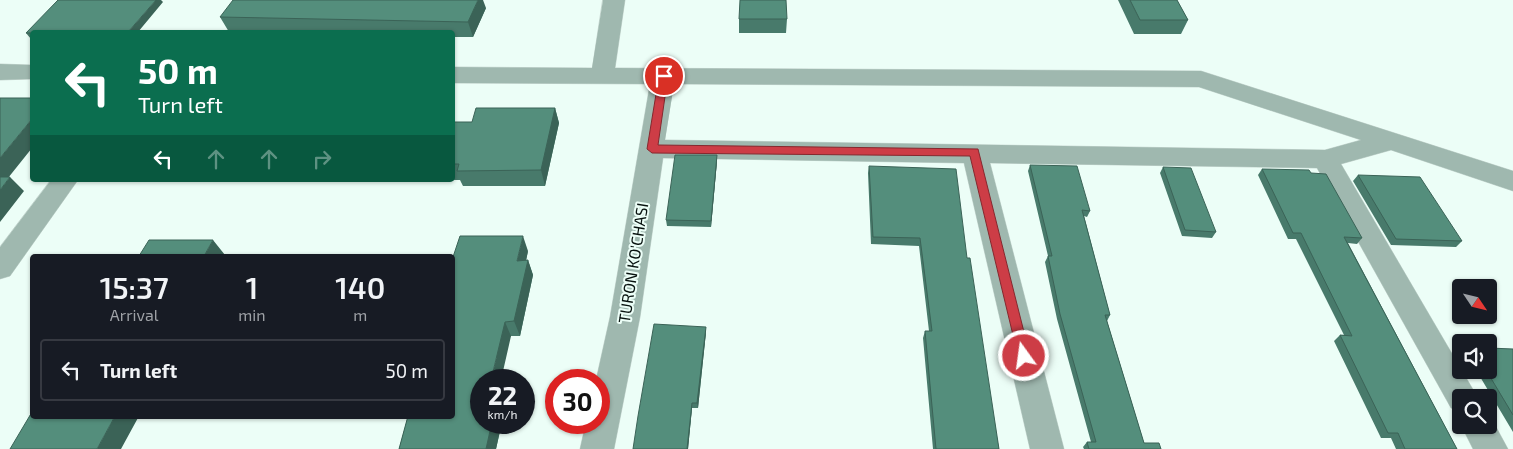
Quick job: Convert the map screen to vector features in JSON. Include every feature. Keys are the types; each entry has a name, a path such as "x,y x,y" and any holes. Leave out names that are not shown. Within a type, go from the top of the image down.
{"street":[{"path":"602,75 614,0"},
{"path":"0,72 30,72"},
{"path":"455,74 1201,79 1513,181"},
{"name":"TURON KO'CHASI","path":"597,449 625,317 664,76"},
{"path":"652,149 974,152 1325,159 1392,141"},
{"path":"974,152 1047,449"},
{"path":"1325,159 1457,389"},
{"path":"0,268 64,182"},
{"path":"1483,434 1491,449"}],"building":[{"path":"58,0 156,0 130,30 30,30 30,33 26,33"},
{"path":"233,0 478,0 468,22 220,17"},
{"path":"740,0 786,0 787,19 739,19"},
{"path":"1130,0 1177,0 1188,20 1140,20"},
{"path":"0,98 30,98 30,121 0,158"},
{"path":"476,108 555,108 541,170 457,171 459,164 455,164 455,122 472,122"},
{"path":"675,155 717,155 711,221 666,220"},
{"path":"1030,165 1077,166 1090,211 1082,210 1110,315 1105,315 1144,443 1159,443 1161,449 1089,449 1087,442 1096,442 1060,314 1048,256 1052,256"},
{"path":"869,166 956,169 967,258 970,258 999,449 936,449 925,331 932,331 920,238 873,237"},
{"path":"1163,167 1191,168 1216,232 1185,230"},
{"path":"1262,169 1309,170 1311,173 1326,174 1362,238 1344,237 1457,449 1405,449 1398,433 1388,433 1340,335 1352,336 1301,233 1293,233"},
{"path":"1358,175 1420,177 1462,241 1396,239"},
{"path":"0,177 10,177 0,190"},
{"path":"460,236 523,236 517,261 528,260 514,321 505,322 494,369 470,369 470,434 489,434 486,449 399,449 407,419 455,419 455,254"},
{"path":"149,240 213,240 205,254 140,254"},
{"path":"654,324 706,327 697,403 692,403 687,449 633,449"},
{"path":"1497,348 1513,349 1513,415 1491,379 1497,379"},
{"path":"30,415 30,419 113,419 97,449 10,449"}],"route":[{"path":"664,76 652,149 974,152 1024,356"}]}
